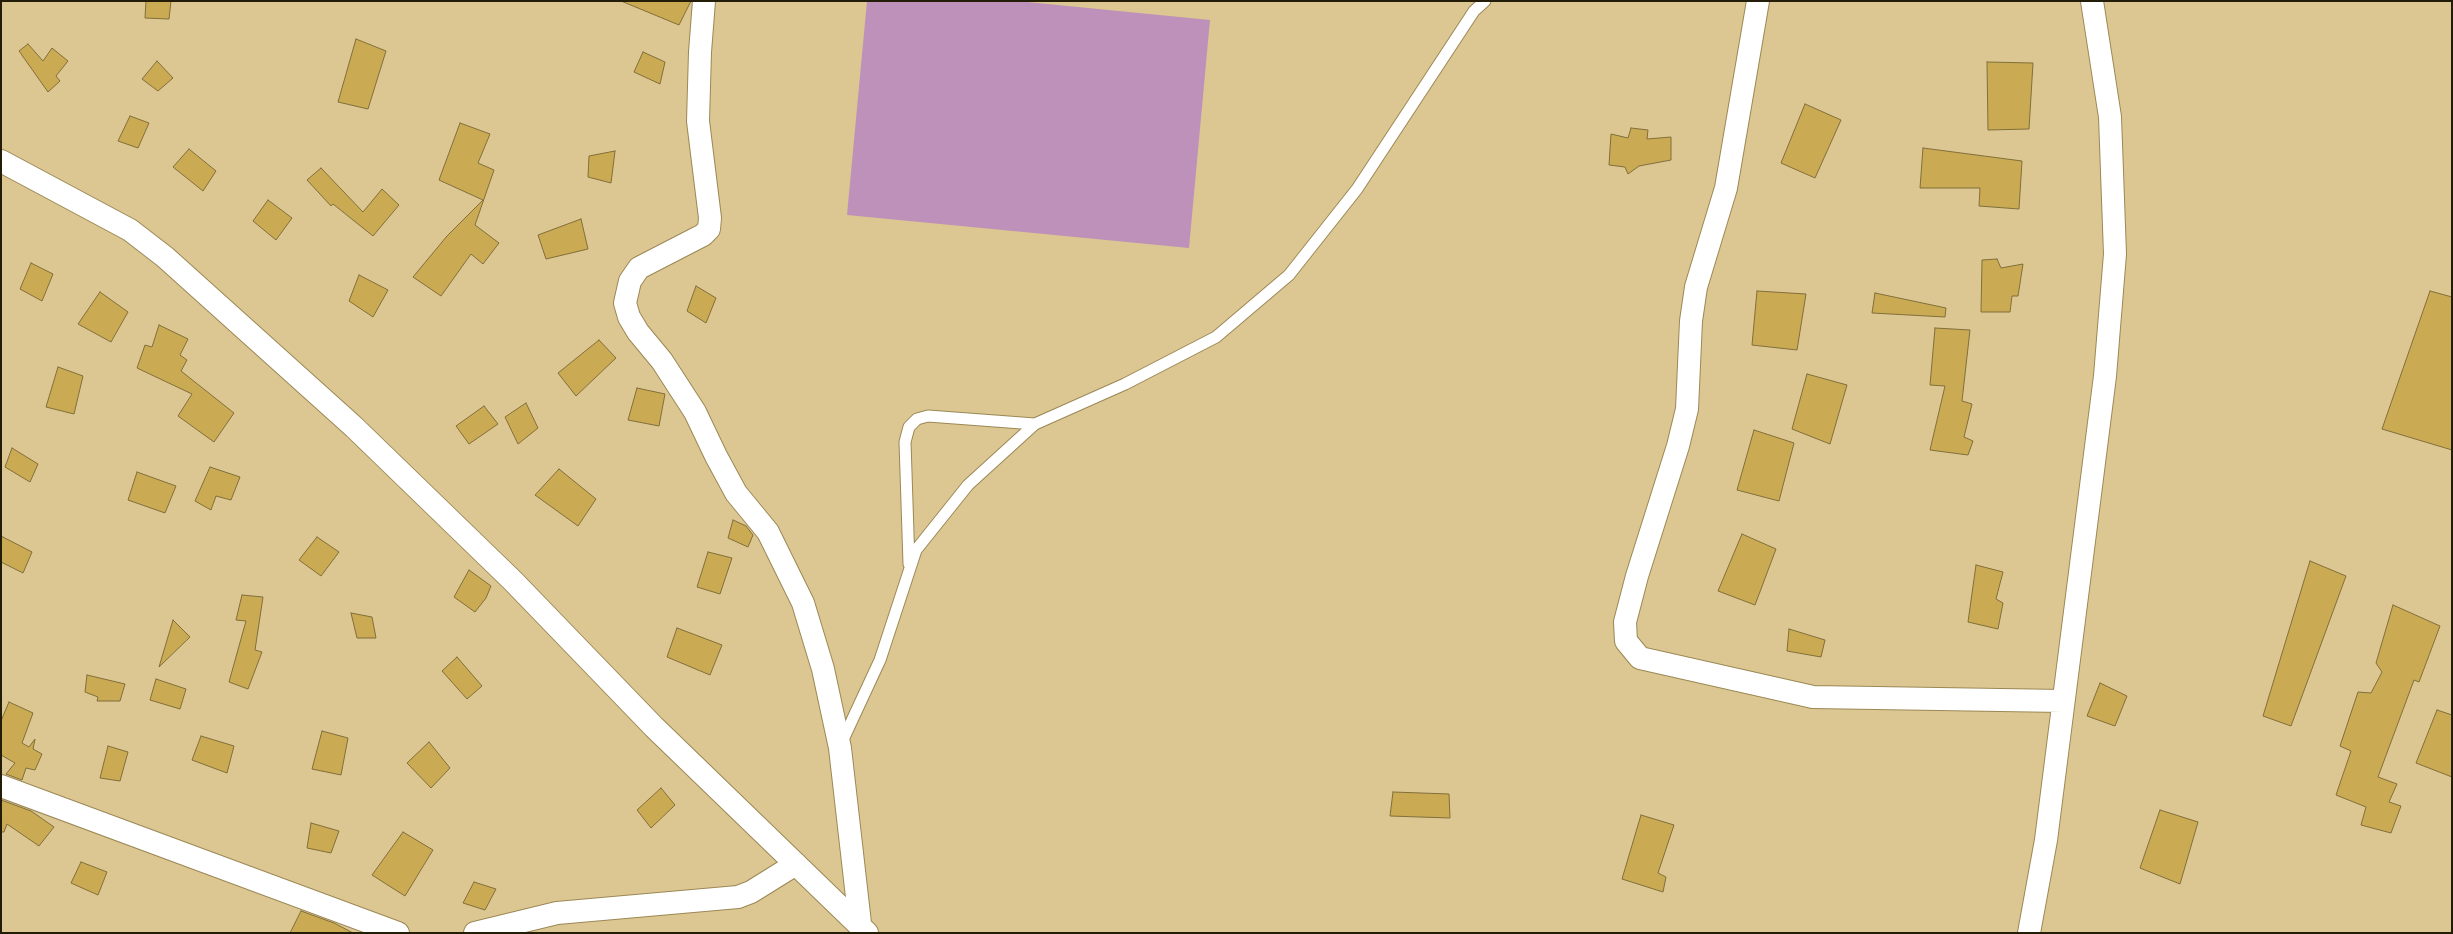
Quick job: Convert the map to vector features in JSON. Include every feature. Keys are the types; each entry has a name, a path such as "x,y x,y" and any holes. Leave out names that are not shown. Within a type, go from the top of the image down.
{"street":[{"path":"704,1 698,121 710,218 709,229 704,235 639,268 630,281 625,303 629,317 662,361 695,412 736,493 768,532 790,573 803,603 823,669 840,748 863,930"},
{"path":"1758,1 1726,188 1696,287 1691,321 1687,409 1678,446 1637,576 1626,622 1626,641 1640,658 1813,697 2063,701"},
{"path":"2029,933 2046,840 2105,376 2115,254 2110,117 2092,1"},
{"path":"1,161 130,230 165,257 354,426 513,581 654,727 863,930"},
{"path":"1,786 398,933"},
{"path":"475,933 558,913 738,897 751,892 796,864"}],"lane":[{"path":"840,748 880,660 916,550 968,485 1035,424 1125,384 1216,337 1288,275 1357,189 1474,11 1485,1"},
{"path":"909,569 905,442 909,427 917,419 928,416 1035,424"}],"shaded area":[{"path":"867,1 1017,1 1210,20 1189,248 847,215"}],"building":[{"path":"146,1 171,1 169,19 145,18"},
{"path":"621,1 691,1 679,25"},
{"path":"356,39 386,51 368,109 338,102"},
{"path":"28,44 43,61 52,48 68,61 56,76 60,81 48,92 19,51"},
{"path":"643,52 665,62 660,84 634,72"},
{"path":"157,61 173,78 158,91 142,79"},
{"path":"1987,62 2033,63 2029,129 1988,130"},
{"path":"1805,104 1841,120 1815,178 1781,163"},
{"path":"130,116 149,123 138,148 118,141"},
{"path":"460,123 490,134 478,163 494,170 475,225 499,243 483,264 471,254 441,296 413,277 447,236 483,200 439,180"},
{"path":"1631,128 1648,130 1647,139 1671,137 1671,160 1639,166 1628,174 1625,167 1609,165 1611,134 1628,138"},
{"path":"1923,148 2022,161 2019,209 1979,206 1980,188 1920,188"},
{"path":"189,149 216,171 203,191 173,167"},
{"path":"615,151 611,183 588,177 589,156"},
{"path":"321,168 363,212 382,189 399,205 373,236 333,204 331,206 307,180"},
{"path":"268,200 292,218 276,240 253,221"},
{"path":"581,219 588,249 546,259 538,235"},
{"path":"1997,259 2001,268 2023,264 2018,296 2012,296 2010,312 1981,312 1982,260"},
{"path":"31,263 53,274 42,301 20,289"},
{"path":"359,275 388,290 373,317 349,301"},
{"path":"696,286 716,298 706,323 687,311"},
{"path":"1757,291 1806,294 1797,350 1752,345"},
{"path":"2430,291 2452,297 2452,450 2382,429"},
{"path":"100,292 128,312 111,342 78,324"},
{"path":"1875,293 1946,308 1945,317 1872,313"},
{"path":"159,325 188,339 180,355 187,360 181,371 234,413 214,442 178,416 192,394 137,368 145,345 152,347"},
{"path":"1935,328 1970,330 1962,401 1972,404 1964,437 1973,441 1968,455 1930,450 1945,386 1930,385"},
{"path":"599,340 616,358 576,396 558,373"},
{"path":"58,367 83,376 74,414 46,407"},
{"path":"1807,374 1847,385 1830,444 1792,429"},
{"path":"637,388 665,394 659,426 628,420"},
{"path":"526,403 538,428 518,444 505,417"},
{"path":"484,406 498,424 469,444 456,426"},
{"path":"1754,430 1794,443 1779,501 1737,490"},
{"path":"12,448 38,464 30,482 5,467"},
{"path":"210,467 240,477 231,500 216,496 211,510 195,501"},
{"path":"559,469 596,499 578,526 535,495"},
{"path":"137,472 176,486 165,513 128,500"},
{"path":"733,520 746,526 753,535 748,547 728,538"},
{"path":"1742,534 1776,549 1755,605 1718,591"},
{"path":"1,536 32,552 23,573 1,562"},
{"path":"317,537 339,552 321,576 299,560"},
{"path":"708,552 732,558 720,594 697,587"},
{"path":"2310,561 2346,576 2291,726 2263,716"},
{"path":"1976,565 2003,572 1996,599 2003,603 1998,629 1968,622"},
{"path":"469,570 491,586 486,598 475,612 454,597"},
{"path":"242,595 263,597 255,650 262,652 248,689 229,682 246,621 236,620"},
{"path":"2393,605 2440,626 2419,682 2414,680 2378,777 2397,784 2389,802 2401,806 2391,833 2361,825 2366,807 2336,795 2351,751 2340,746 2358,692 2371,693 2382,672 2376,663"},
{"path":"351,613 372,617 376,638 357,638"},
{"path":"173,620 190,637 159,667"},
{"path":"677,628 722,645 710,675 667,657"},
{"path":"1789,629 1825,640 1821,657 1787,651"},
{"path":"457,657 482,686 467,699 442,671"},
{"path":"87,675 125,684 120,701 97,701 98,697 85,692"},
{"path":"156,679 186,689 180,709 150,700"},
{"path":"2100,683 2127,696 2115,726 2087,716"},
{"path":"9,702 33,713 22,743 29,747 35,739 33,749 42,754 35,770 26,768 22,780 6,774 15,763 1,755 1,721"},
{"path":"2437,710 2452,715 2452,777 2416,763"},
{"path":"322,731 348,738 341,775 312,769"},
{"path":"201,736 234,746 227,773 192,760"},
{"path":"429,742 450,768 431,788 407,763"},
{"path":"108,746 128,752 120,781 100,778"},
{"path":"661,788 675,805 651,828 637,810"},
{"path":"1393,792 1449,794 1450,818 1390,816"},
{"path":"1,800 31,811 54,827 39,846 7,824 4,832 1,832"},
{"path":"2160,810 2198,822 2180,884 2140,868"},
{"path":"1641,815 1674,825 1658,873 1666,877 1663,892 1622,879"},
{"path":"311,823 339,831 331,853 307,848"},
{"path":"403,832 433,850 405,896 372,875"},
{"path":"81,862 107,872 98,895 71,883"},
{"path":"474,882 496,889 485,910 463,903"},
{"path":"301,911 334,923 353,933 290,933"}]}
